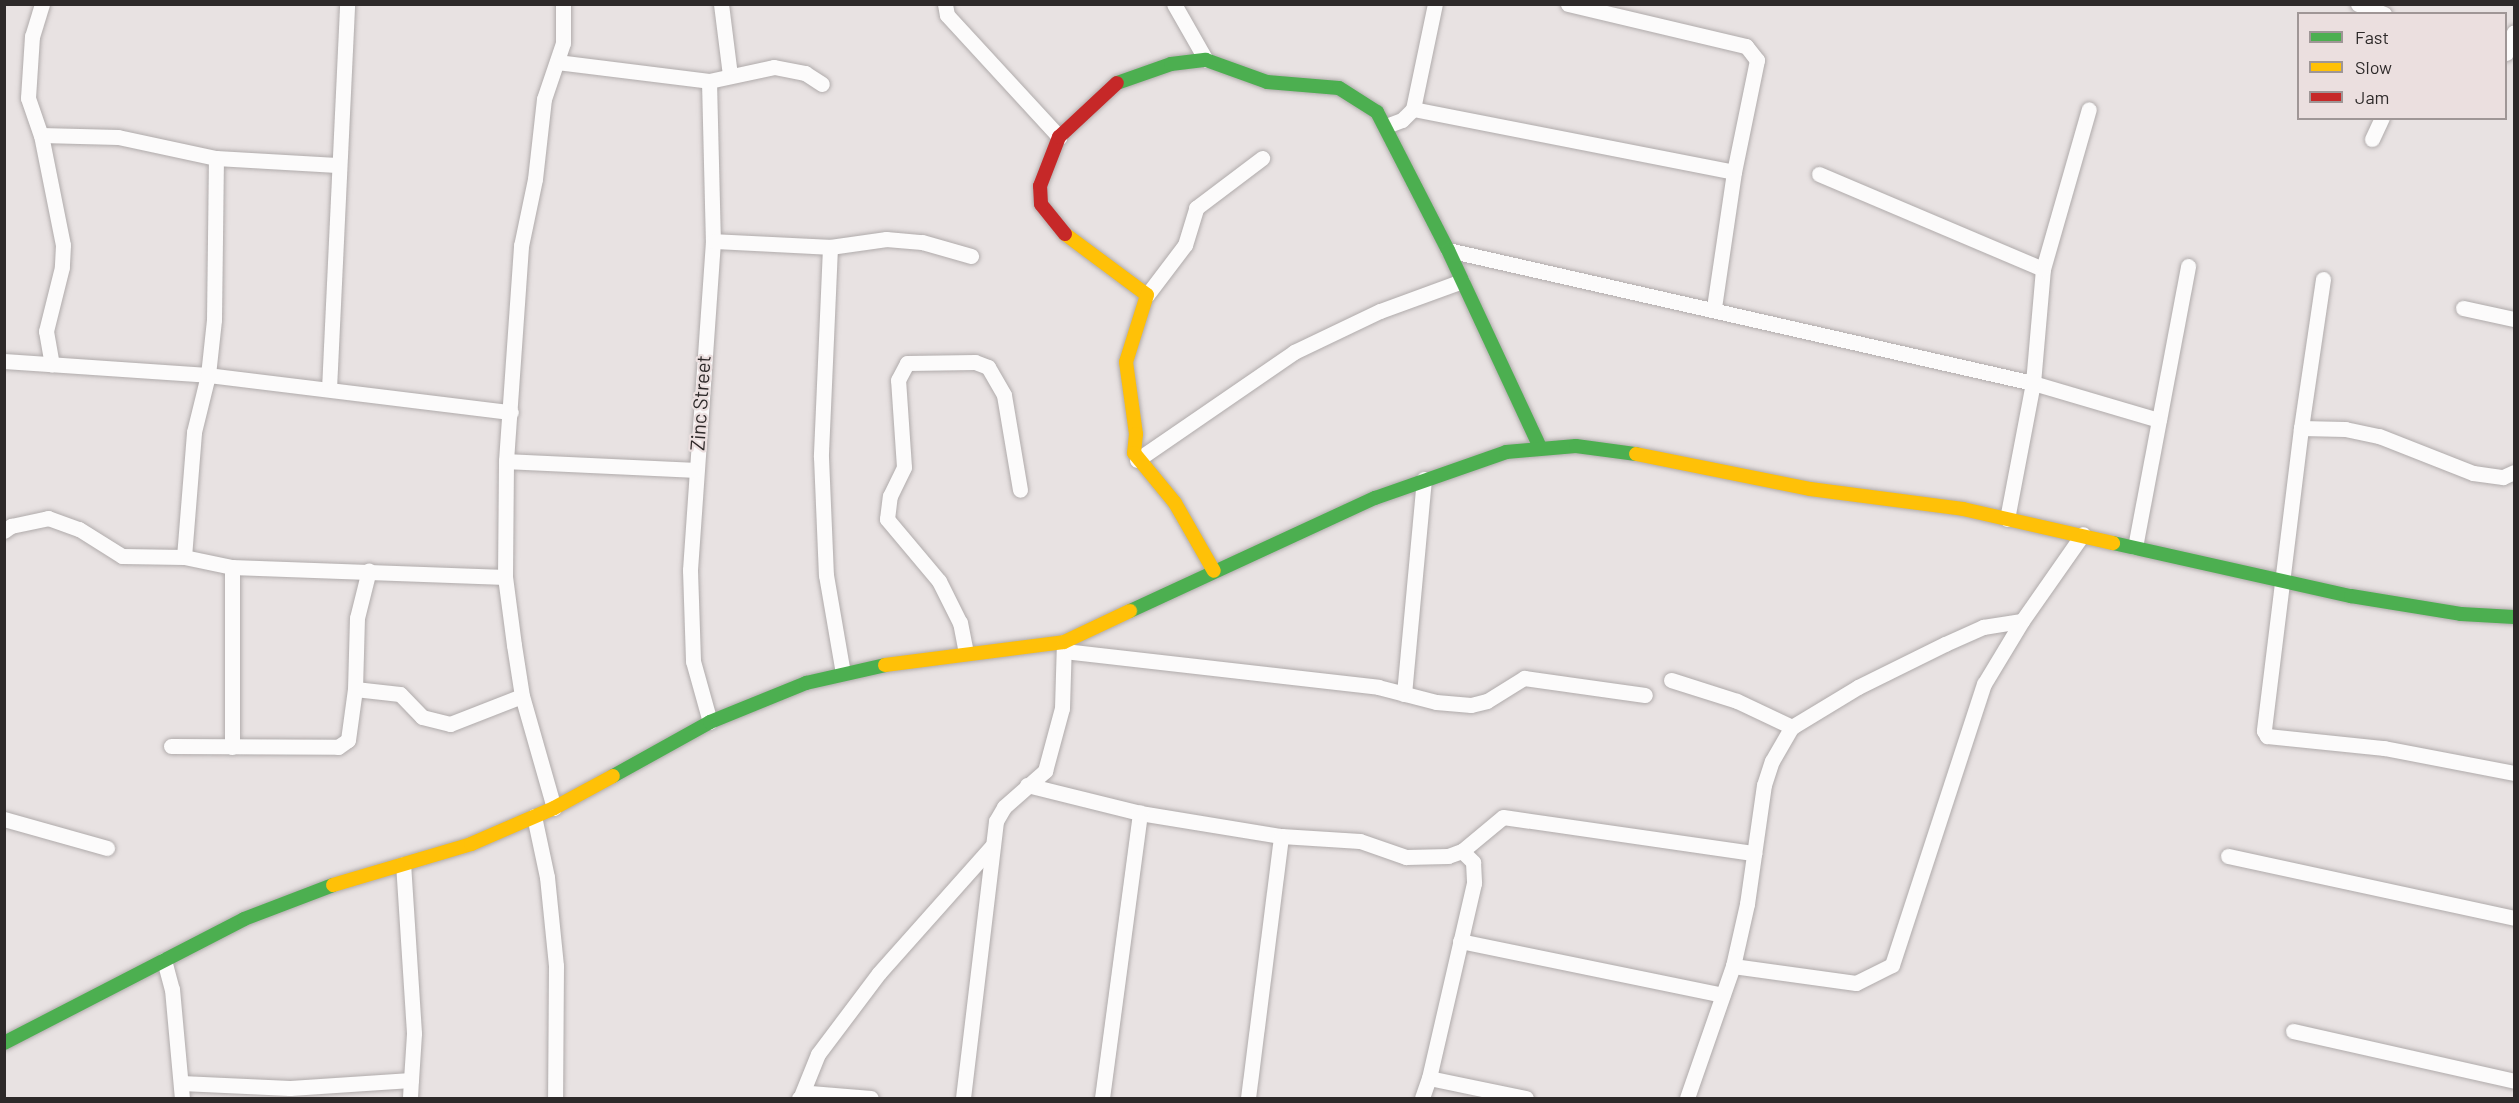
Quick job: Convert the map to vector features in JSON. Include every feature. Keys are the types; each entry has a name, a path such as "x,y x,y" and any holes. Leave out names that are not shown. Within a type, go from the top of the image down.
{"street":[{"path":"42,4 32,36 28,98 41,135 63,245 62,267 46,331 52,364"},
{"path":"329,389 337,165 347,4"},
{"path":"554,808 522,696 505,577 506,461 521,246 535,179 544,99 563,43 563,4"},
{"path":"721,4 730,75"},
{"path":"945,4 947,15 1059,137"},
{"path":"1174,4 1206,60"},
{"path":"1386,126 1402,120 1413,109 1435,4"},
{"path":"1568,4 1621,10 1746,46 1757,60 1734,172 1714,308"},
{"path":"2358,4 2379,12"},
{"path":"2507,48 2514,32"},
{"path":"1147,294 1092,257 1046,216 1040,186 1059,137 1112,85 1179,62 1206,60 1267,82 1339,88 1377,112 1386,126 1390,142 1448,250 1540,447"},
{"path":"557,62 710,81 774,67 805,74 822,84"},
{"name":"Zinc Street","path":"710,81 713,241 695,470 690,570 693,661 711,722"},
{"path":"1413,109 1734,172"},
{"path":"2007,519 2033,383 2043,268 2089,109"},
{"path":"2372,139 2381,120"},
{"path":"41,135 118,137 216,158 337,165"},
{"path":"184,557 194,432 208,375 217,277 216,158"},
{"path":"1214,572 1175,503 1137,460 1126,362 1147,294 1185,244 1196,208 1262,158"},
{"path":"1819,174 2043,268"},
{"path":"713,241 830,247 886,239 922,242 971,256"},
{"path":"830,247 821,457 826,575 843,673"},
{"path":"1448,250 1714,308 2033,383 2159,420"},
{"path":"2135,547 2188,266"},
{"path":"2323,279 2301,428 2264,717 2267,736 2384,748 2514,773"},
{"path":"1137,460 1294,352 1380,310 1462,281"},
{"path":"2463,308 2514,318"},
{"path":"4,361 208,375 511,412"},
{"path":"966,653 960,623 939,581 887,519 890,496 904,467 898,380 907,363 975,362 988,367 1004,395 1020,490"},
{"path":"2301,428 2344,429 2379,436 2473,473 2503,477 2514,472"},
{"path":"1064,647 1214,572 1424,479 1496,455 1540,447 1576,446 1652,457 1810,489 2007,519 2283,580 2439,610 2514,617"},
{"path":"506,461 695,470"},
{"path":"1404,694 1424,479"},
{"path":"4,531 11,526 48,518 79,529 122,556 184,557 232,567 369,570 505,577"},
{"path":"1733,966 1856,983 1892,965 1984,684 2022,621 2083,534"},
{"path":"232,567 232,747"},
{"path":"171,747 338,747 348,740 355,689 357,618 369,570"},
{"path":"1687,1098 1733,966 1764,785 1772,761 1792,727 1858,687 1945,644 1983,627 2022,621"},
{"path":"963,1098 993,845 999,813 1045,771 1055,743 1062,708 1064,647"},
{"path":"4,1042 244,919 306,893 471,844 554,808 711,722 806,683 843,673 966,653 1064,647 1378,687 1404,694 1471,705 1487,701 1524,678 1645,695"},
{"path":"1671,680 1737,701 1792,727"},
{"path":"355,689 400,694 422,717 450,723 522,696"},
{"path":"1027,785 1140,813 1281,836 1360,841 1418,858 1434,859 1462,850 1490,824 1503,817 1754,853"},
{"path":"1102,1098 1140,813"},
{"path":"534,816 547,877 556,966 555,1098"},
{"path":"4,819 107,848"},
{"path":"1248,1098 1281,836"},
{"path":"800,1097 818,1054 879,973 993,845"},
{"path":"1422,1098 1429,1078 1474,884 1473,862 1462,850"},
{"path":"2228,856 2514,918"},
{"path":"403,864 414,1033 410,1098"},
{"path":"1460,941 1723,994"},
{"path":"164,960 172,989 182,1091 290,1088 411,1080"},
{"path":"2293,1031 2514,1081"},
{"path":"1429,1078 1526,1098"},
{"path":"800,1097 810,1093 871,1098"}],"traffic: fast":[{"path":"1117,83 1171,64 1206,60 1267,82 1339,88 1377,112 1448,250 1540,447"},
{"path":"1130,611 1375,498 1506,452 1576,446 1636,454"},
{"path":"2113,543 2351,596 2461,614 2514,617"},
{"path":"613,776 710,722 806,683 885,665"},
{"path":"4,1043 244,919 333,885"}],"traffic: slow":[{"path":"1065,234 1147,295 1126,362 1136,434 1134,453 1175,503 1214,571"},
{"path":"1636,454 1810,489 1963,509 2113,543"},
{"path":"885,665 1064,642 1130,611"},
{"path":"333,885 471,844 554,808 613,776"}],"traffic: jam":[{"path":"1065,234 1041,204 1040,186 1059,137 1117,83"}]}
